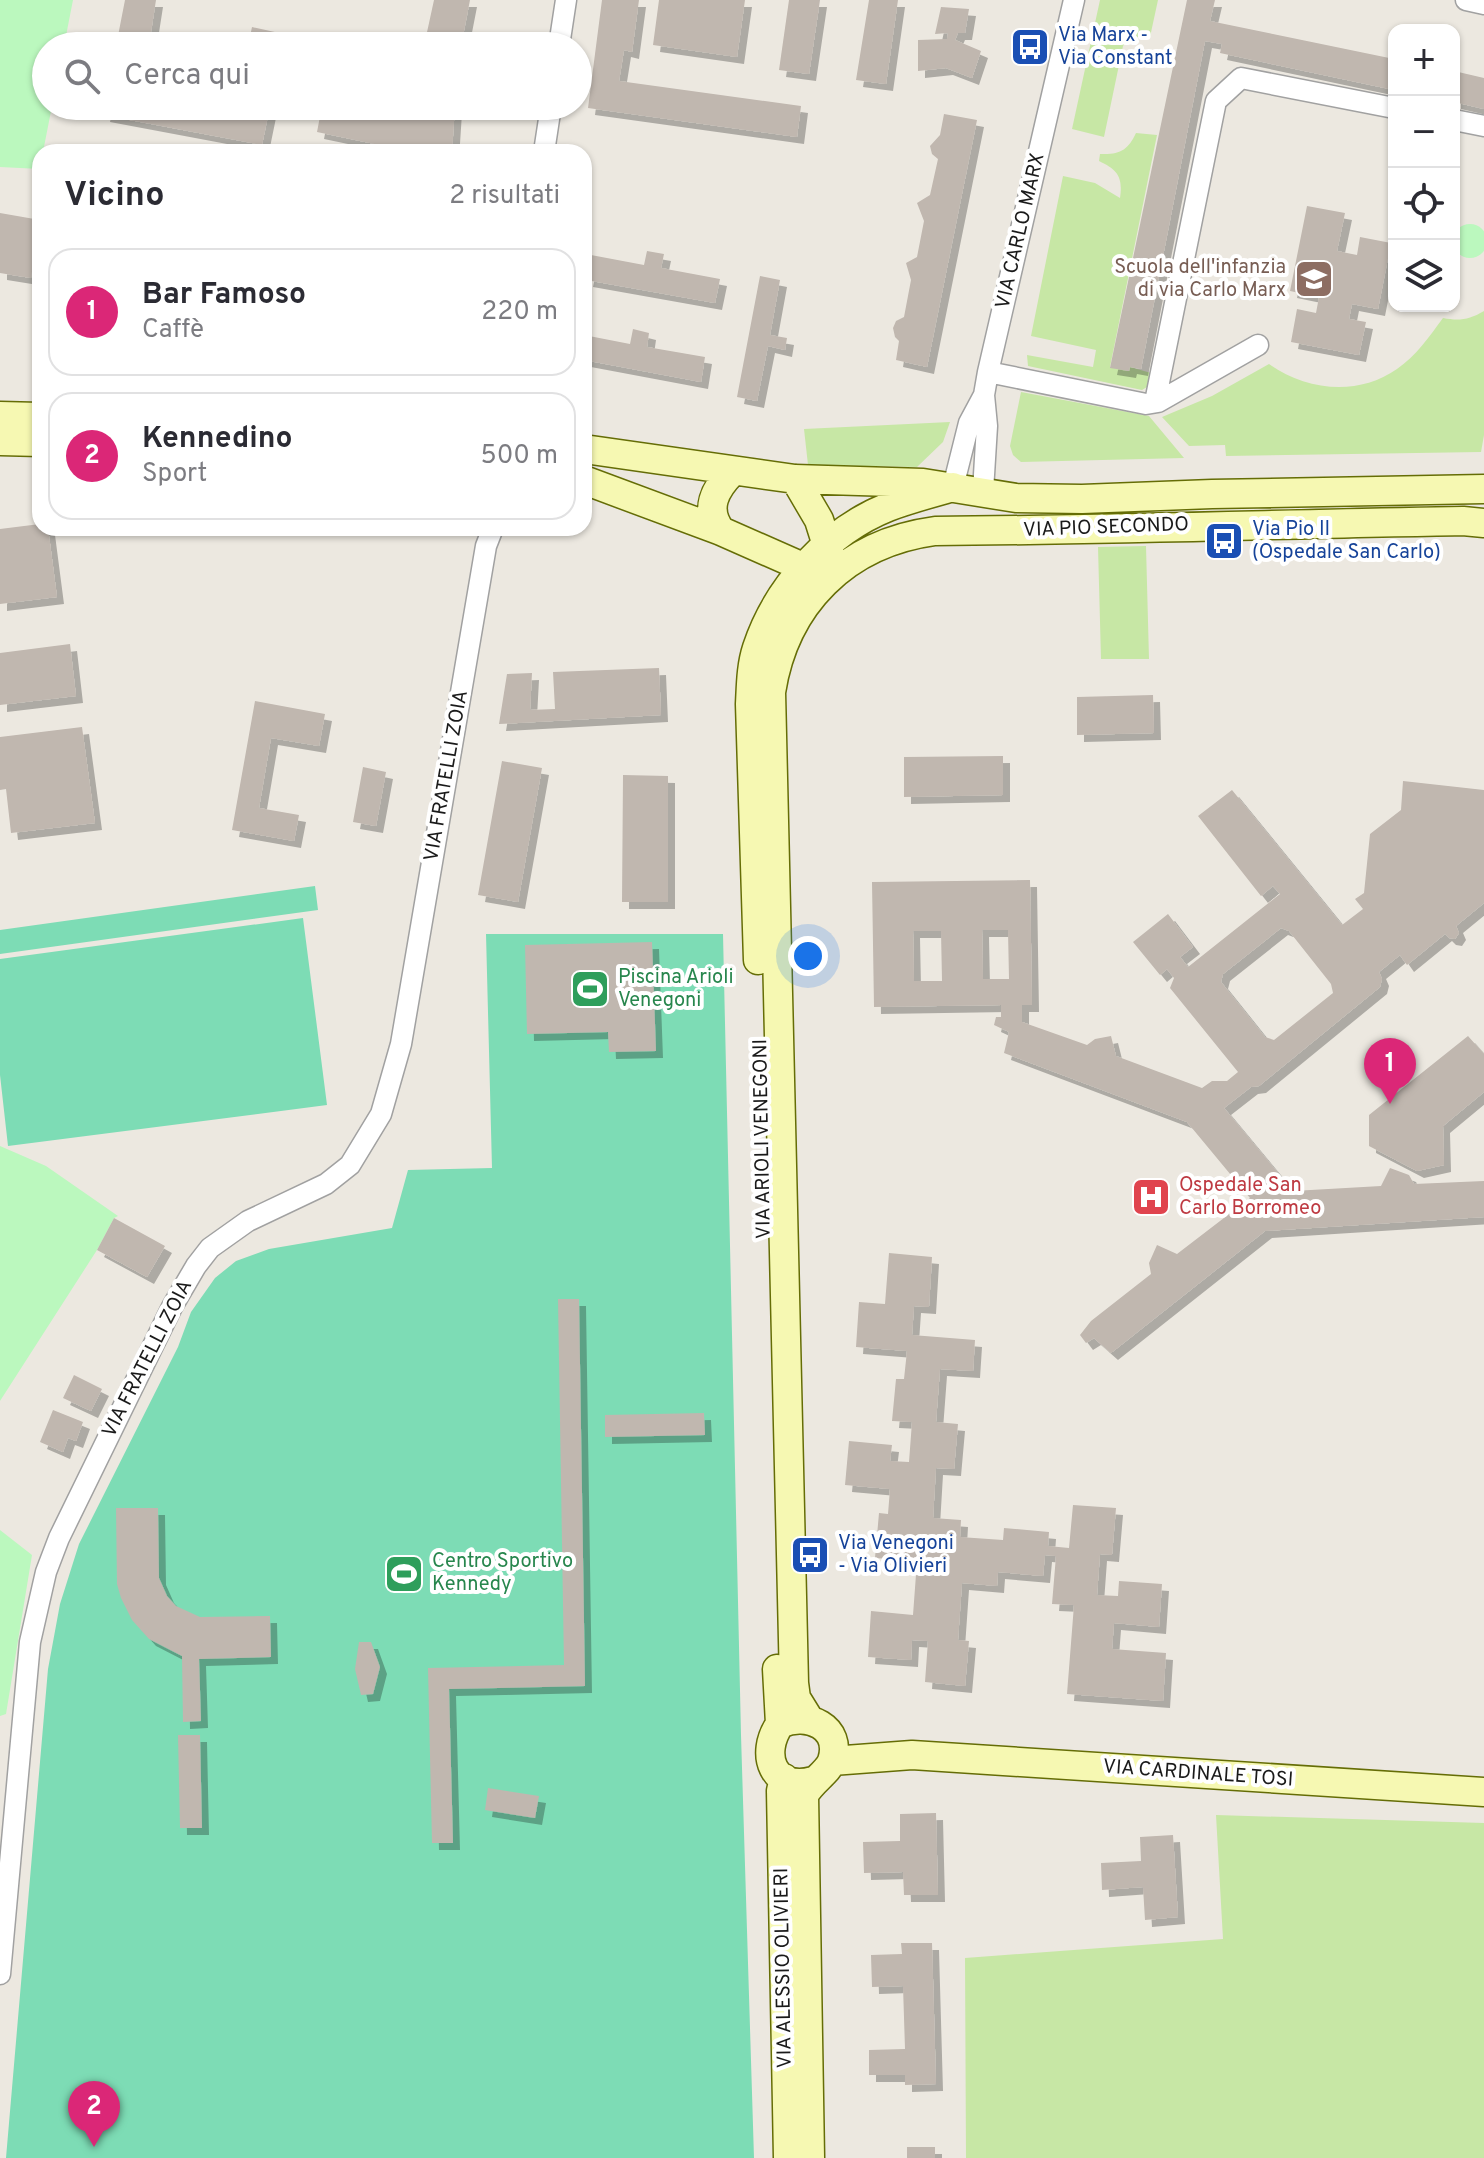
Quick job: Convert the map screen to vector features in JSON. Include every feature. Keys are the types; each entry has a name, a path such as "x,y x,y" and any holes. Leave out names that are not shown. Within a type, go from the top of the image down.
{"main road":[{"path":"0,416 32,417"},
{"path":"0,441 32,442"},
{"name":"VIA PIO SECONDO","path":"592,450 732,472 795,479 953,487 1016,498 1484,489"},
{"path":"721,531 712,510 713,496 732,472"},
{"path":"592,483 721,531 805,568 835,574 819,520 795,479"},
{"name":"VIA PIO SECONDO","path":"805,568 828,543 886,508 953,487"},
{"name":"VIA CARLO MARX","path":"953,487 964,531"},
{"name":"VIA CARLO MARX","path":"964,531 983,491"},
{"path":"1289,492 1367,503 1380,509 1390,522"},
{"path":"1151,528 1163,512 1197,494"},
{"path":"1082,499 1085,530"},
{"name":"VIA PIO SECONDO","path":"835,574 852,559 890,540 935,531 1484,523"},
{"name":"VIA ARIOLI VENEGONI","path":"780,1724 750,704 756,650 781,598 805,568"},
{"name":"VIA ARIOLI VENEGONI","path":"821,1749 796,1698 794,1683 771,692 775,665 793,624 817,591 835,574"},
{"path":"780,1724 798,1718 821,1749 792,1782 784,1778"},
{"name":"VIA ALESSIO OLIVIERI","path":"780,1724 771,1737 769,1758 784,1778 781,1791 788,2158"},
{"name":"VIA ALESSIO OLIVIERI","path":"810,2158 804,1795 821,1749"},
{"name":"VIA CARDINALE TOSI","path":"821,1749 1484,1792"}],"street":[{"path":"561,32 566,0"},
{"name":"VIA CARLO MARX","path":"1054,90 1059,0"},
{"name":"VIA CARLO MARX","path":"983,491 987,426 984,395 988,372 1074,0"},
{"path":"1466,0 1484,4"},
{"path":"1155,402 1216,101 1241,78 1388,107"},
{"path":"545,144 549,120"},
{"path":"1460,121 1484,126"},
{"path":"988,372 1135,403 1155,402 1255,348"},
{"name":"VIA CARLO MARX","path":"953,487 969,423 984,395"},
{"name":"VIA FRATELLI ZOIA","path":"0,1974 30,1642 46,1572 59,1538 172,1307 196,1266 210,1248 237,1228 326,1184 350,1165 381,1114 401,1044 488,536"}],"green space":[{"path":"0,0 73,0 67,32 32,32 32,120 49,120 45,144 32,144 32,169 0,167"},
{"path":"1100,0 1158,0 1150,37 1135,37 1123,46 1104,137 1072,129"},
{"path":"1136,133 1157,135 1110,367 1129,371 1130,367 1151,373 1147,387 1142,390 1028,366 1027,355 1093,367 1096,350 1031,336 1063,176 1095,183 1120,198 1118,175 1099,161 1100,154 1122,150"},
{"path":"1470,224 1485,235 1485,247 1482,253 1470,258 1460,254 1460,228"},
{"path":"1484,311 1484,435 1481,452 1226,456 1225,445 1189,446 1162,417 1212,396 1269,364 1299,380 1315,384 1349,387 1365,384 1382,378 1404,364 1443,318 1464,319"},
{"path":"1021,392 1149,416 1184,458 1021,462 1013,455 1010,446"},
{"path":"950,422 943,442 917,467 808,465 804,429"},
{"path":"1146,546 1149,659 1101,659 1098,547"},
{"path":"315,886 318,910 0,954 0,930"},
{"path":"303,918 327,1105 8,1146 0,1075 0,959"},
{"name":"Centro Sportivo Kennedy","path":"486,934 723,934 754,2158 6,2158 48,1669 60,1604 79,1544 178,1347 191,1312 215,1278 236,1261 269,1249 392,1228 408,1170 492,1168"},
{"path":"0,1146 46,1166 118,1216 0,1401"},
{"path":"0,1530 32,1555 6,1714 0,1716"},
{"path":"1216,1815 1484,1823 1484,2158 966,2158 965,1958 1223,1939"}],"building":[{"path":"125,0 156,0 151,32 119,32"},
{"path":"434,0 470,0 464,32 427,32"},
{"path":"602,0 639,0 632,52 624,50 619,81 801,106 797,137 592,109 592,77"},
{"path":"659,0 745,0 737,57 653,45"},
{"path":"789,0 820,0 809,74 779,70"},
{"path":"869,0 898,0 886,84 856,80"},
{"path":"1187,0 1215,0 1210,21 1388,58 1388,89 1220,53 1222,44 1205,41 1141,369 1110,368"},
{"path":"941,7 969,9 965,33 958,33 955,40 981,51 972,78 946,68 918,71 918,40 947,39 948,33 935,34"},
{"path":"252,27 275,32 251,32"},
{"path":"1460,72 1484,78 1484,109 1460,103"},
{"path":"944,114 977,120 927,367 896,360 899,341 893,328 896,321 904,317 911,280 906,263 917,257 924,221 917,203 930,195 938,159 932,154 930,146 940,135"},
{"path":"130,120 267,120 262,144"},
{"path":"319,120 454,120 453,144 375,144 317,132"},
{"path":"1307,206 1345,213 1337,251 1357,255 1360,237 1388,242 1378,309 1352,304 1349,319 1366,322 1359,355 1291,342 1297,309 1316,313 1319,297 1290,291"},
{"path":"0,213 32,219 31,278 0,273"},
{"path":"647,251 664,254 661,268 720,279 715,303 592,281 592,255 644,265"},
{"path":"760,276 780,280 770,335 787,338 785,350 768,346 757,401 737,397"},
{"path":"633,329 649,333 647,347 705,357 701,382 592,362 592,337 630,344"},
{"path":"32,525 32,536 49,536 57,597 0,604 0,529"},
{"path":"70,644 76,696 0,705 0,653"},
{"path":"659,668 661,715 499,724 507,674 532,673 530,710 555,709 553,672"},
{"path":"1153,695 1154,733 1077,735 1077,697"},
{"path":"255,701 325,714 319,746 271,738 259,808 299,815 294,841 232,830"},
{"path":"82,727 95,823 11,833 6,789 0,790 0,737"},
{"path":"1003,756 1003,795 904,797 904,757"},
{"path":"502,761 542,768 518,902 478,895"},
{"path":"363,767 386,772 376,826 353,822"},
{"path":"623,775 668,776 668,902 622,902"},
{"path":"1403,781 1484,790 1484,903 1456,926 1459,933 1455,939 1445,934 1407,965 1400,955 1379,972 1382,979 1380,987 1259,1086 1251,1087 1224,1108 1293,1191 1381,1186 1390,1168 1409,1175 1414,1184 1484,1181 1484,1217 1265,1231 1111,1353 1094,1338 1086,1343 1080,1335 1091,1321 1151,1274 1149,1263 1157,1245 1177,1254 1250,1198 1187,1122 1004,1053 1009,1032 994,1025 996,1017 1001,1017 1001,1005 874,1007 872,882 1030,880 1032,1005 1022,1005 1022,1022 1087,1045 1095,1039 1111,1036 1116,1056 1202,1088 1212,1081 1227,1081 1238,1072 1170,988 1174,978 1167,969 1160,975 1133,942 1168,914 1193,947 1180,957 1188,967 1280,894 1273,886 1261,896 1198,816 1232,790 1342,925 1363,909 1355,899 1364,893 1370,834 1401,810","holes":["1281,928 1289,931 1331,984 1333,993 1274,1040 1265,1037 1221,982 1223,974","982,930 1008,930 1009,979 983,979","913,931 941,931 942,981 914,981"]},
{"name":"Piscina Arioli Venegoni","path":"652,942 656,1051 609,1052 608,1032 527,1034 525,945"},
{"path":"1468,1036 1484,1054 1484,1092 1443,1126 1444,1165 1417,1171 1369,1146 1369,1115"},
{"path":"114,1218 165,1246 147,1277 97,1250"},
{"path":"889,1253 932,1257 929,1307 914,1306 912,1335 975,1340 973,1371 940,1369 936,1422 958,1424 954,1469 936,1468 933,1518 961,1520 960,1537 1003,1540 1004,1528 1049,1532 1048,1546 1069,1548 1073,1505 1116,1508 1112,1555 1100,1554 1097,1595 1118,1596 1119,1581 1162,1584 1159,1627 1114,1623 1112,1649 1166,1653 1163,1701 1067,1694 1074,1605 1052,1604 1056,1556 1045,1555 1043,1576 998,1572 997,1586 962,1583 958,1640 969,1641 965,1686 925,1682 928,1641 912,1640 911,1660 868,1657 871,1611 913,1615 917,1561 875,1558 879,1513 888,1514 890,1489 845,1485 849,1441 892,1445 890,1461 909,1462 912,1422 892,1421 896,1379 904,1379 907,1351 856,1347 859,1302 885,1304"},
{"path":"558,1299 579,1299 585,1686 449,1689 453,1843 432,1843 428,1668 564,1665"},
{"path":"74,1375 102,1389 91,1411 63,1398"},
{"path":"53,1410 83,1422 76,1441 68,1438 63,1452 40,1442"},
{"path":"704,1413 705,1435 605,1437 605,1415"},
{"path":"116,1508 158,1508 159,1578 167,1596 176,1606 200,1617 270,1616 271,1657 199,1659 201,1721 183,1722 182,1656 149,1639 132,1620 121,1598 117,1584"},
{"path":"359,1642 371,1642 380,1667 373,1694 361,1695 355,1669"},
{"path":"178,1735 200,1735 202,1828 180,1828"},
{"path":"488,1788 539,1796 535,1818 485,1810"},
{"path":"936,1813 938,1895 904,1895 903,1872 864,1873 863,1842 900,1841 900,1814"},
{"path":"1173,1835 1178,1917 1145,1920 1143,1887 1102,1890 1101,1863 1141,1861 1140,1837"},
{"path":"901,1943 932,1943 936,2084 905,2085 905,2075 869,2075 869,2050 905,2049 903,1986 872,1987 871,1955 902,1954"},
{"path":"907,2147 935,2147 935,2158 907,2158"}],"place":[{"name":"Via Marx - Via Constant","path":"1030,47"},
{"name":"Scuola dell'infanzia di via Carlo Marx","path":"1314,279"},
{"name":"Via Pio II (Ospedale San Carlo)","path":"1224,541"},
{"name":"Piscina Arioli Venegoni","path":"590,989"},
{"name":"Bar Famoso","path":"1390,1104"},
{"name":"Ospedale San Carlo Borromeo","path":"1151,1197"},
{"name":"Via Venegoni - Via Olivieri","path":"810,1555"},
{"name":"Centro Sportivo Kennedy","path":"404,1574"},
{"name":"Kennedino","path":"94,2147"}]}
